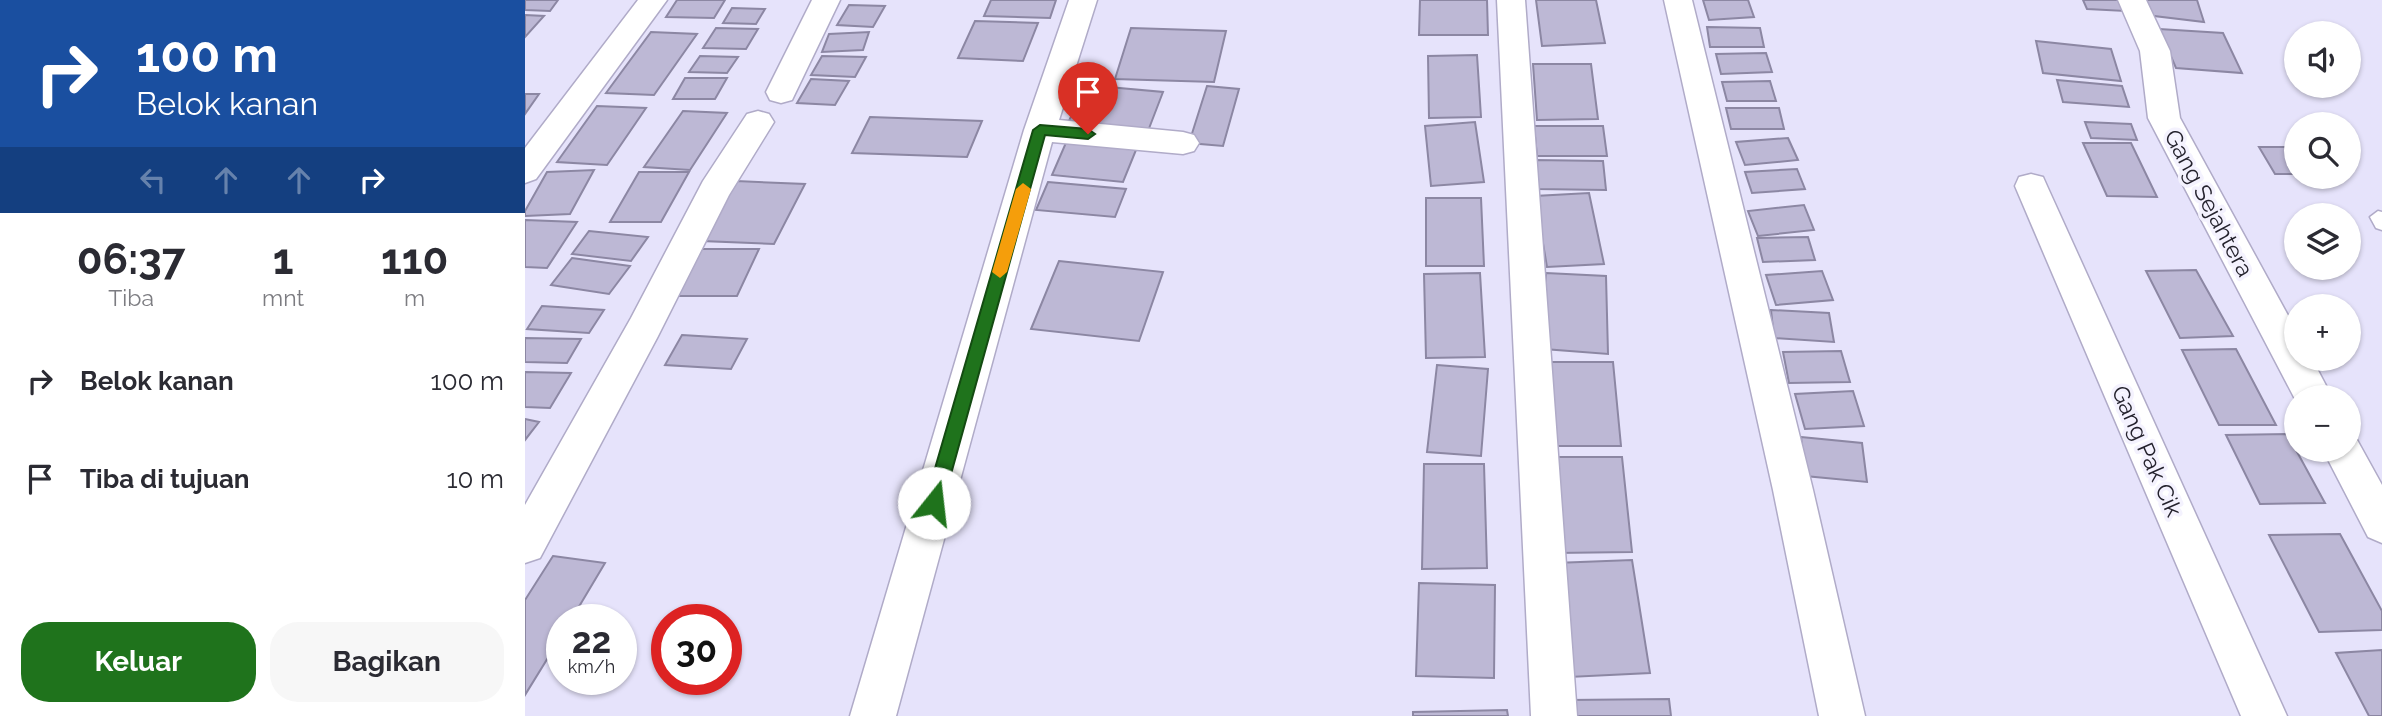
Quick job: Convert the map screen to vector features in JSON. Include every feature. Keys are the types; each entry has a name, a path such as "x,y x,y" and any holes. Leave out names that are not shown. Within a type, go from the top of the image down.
{"street":[{"path":"525,171 653,0"},
{"path":"781,92 826,0"},
{"path":"873,716 1040,130 1083,0"},
{"path":"1511,0 1554,716"},
{"path":"1678,0 1793,490 1842,716"},
{"name":"Gang Sejahtera","path":"2132,0 2155,51 2164,117 2307,385"},
{"path":"525,544 644,328 715,190 758,122"},
{"path":"1040,130 1183,143"},
{"name":"Gang Pak Cik","path":"2031,186 2264,716"},
{"path":"2348,462 2382,524"}],"building":[{"path":"525,0 558,0 550,11 525,10"},
{"path":"677,0 725,0 714,18 666,17"},
{"path":"991,0 1056,0 1050,18 984,16"},
{"path":"1420,0 1487,0 1488,35 1419,35"},
{"path":"1536,0 1596,0 1605,43 1542,46"},
{"path":"1703,0 1748,0 1754,17 1709,20"},
{"path":"2083,0 2120,0 2125,11 2087,9"},
{"path":"2141,0 2197,0 2204,22 2146,15"},
{"path":"849,5 885,6 873,27 837,25"},
{"path":"732,8 765,9 756,24 723,23"},
{"path":"525,15 544,16 525,37"},
{"path":"975,21 1038,23 1023,61 958,58"},
{"path":"1707,27 1760,28 1764,47 1710,47"},
{"path":"716,28 758,29 746,49 703,48"},
{"path":"1131,28 1226,31 1214,82 1115,79"},
{"path":"2159,29 2223,33 2242,73 2176,68"},
{"path":"651,32 697,34 654,95 606,93"},
{"path":"869,32 863,50 822,52 829,34"},
{"path":"2036,41 2111,49 2121,81 2043,73"},
{"path":"1766,53 1772,72 1721,74 1716,54"},
{"path":"1477,55 1481,117 1429,118 1428,56"},
{"path":"700,56 738,57 727,73 689,72"},
{"path":"822,56 866,57 855,77 811,75"},
{"path":"1533,64 1591,64 1598,119 1537,120"},
{"path":"685,78 727,78 715,99 673,99"},
{"path":"811,79 849,81 835,105 797,103"},
{"path":"2057,80 2122,86 2129,107 2063,102"},
{"path":"1770,81 1776,101 1727,101 1722,82"},
{"path":"1086,85 1163,92 1148,131 1068,123"},
{"path":"1207,86 1239,89 1223,146 1189,143"},
{"path":"525,94 539,94 525,114"},
{"path":"597,106 646,108 607,165 557,162"},
{"path":"1726,108 1779,108 1784,129 1731,129"},
{"path":"683,111 727,113 690,170 644,167"},
{"path":"870,117 982,121 967,157 852,153"},
{"path":"1475,122 1484,182 1431,186 1425,126"},
{"path":"2085,122 2131,124 2137,140 2091,138"},
{"path":"1534,126 1603,126 1607,156 1537,156"},
{"path":"1068,138 1138,145 1123,182 1052,175"},
{"path":"1788,138 1798,160 1745,165 1736,142"},
{"path":"2083,143 2131,143 2157,197 2107,196"},
{"path":"2259,147 2284,147 2284,174 2275,174"},
{"path":"1534,160 1603,161 1606,190 1536,189"},
{"path":"1797,169 1805,189 1752,193 1745,172"},
{"path":"594,170 570,214 525,216 525,211 547,172"},
{"path":"639,172 689,172 661,222 610,222"},
{"path":"736,181 805,184 774,244 702,241"},
{"path":"1048,182 1126,189 1115,217 1036,210"},
{"path":"1589,193 1604,264 1547,267 1535,196"},
{"path":"1426,198 1481,198 1484,266 1426,266"},
{"path":"1804,205 1814,230 1758,236 1748,211"},
{"path":"525,220 577,222 547,268 525,267"},
{"path":"589,231 648,237 631,261 572,254"},
{"path":"1808,237 1815,260 1763,262 1757,238"},
{"path":"701,249 759,249 737,296 677,296"},
{"path":"572,258 630,266 609,294 551,285"},
{"path":"1059,261 1163,272 1139,341 1031,329"},
{"path":"2196,270 2233,336 2180,338 2146,271"},
{"path":"1822,271 1833,300 1776,305 1766,275"},
{"path":"1480,273 1485,357 1426,358 1424,274"},
{"path":"1546,273 1606,276 1608,354 1544,349"},
{"path":"542,306 604,310 589,333 527,329"},
{"path":"1771,310 1829,313 1834,342 1774,338"},
{"path":"682,335 747,339 731,369 665,365"},
{"path":"525,338 581,339 567,363 525,362"},
{"path":"2236,349 2276,425 2219,425 2182,350"},
{"path":"1841,351 1850,382 1789,383 1783,352"},
{"path":"1550,362 1613,362 1621,446 1555,446"},
{"path":"1437,365 1488,369 1481,456 1427,452"},
{"path":"525,372 571,373 550,408 525,407"},
{"path":"1853,391 1864,426 1805,429 1795,394"},
{"path":"525,419 539,422 525,440"},
{"path":"2284,434 2284,462 2303,462 2325,503 2260,504 2226,435"},
{"path":"1801,437 1862,443 1867,482 1805,476"},
{"path":"1548,457 1622,457 1632,552 1555,553"},
{"path":"1424,464 1484,464 1487,568 1422,569"},
{"path":"2340,534 2382,611 2382,630 2319,632 2269,535"},
{"path":"553,556 605,563 581,604 546,604 546,661 525,695 525,600"},
{"path":"1632,560 1650,673 1569,677 1555,563"},
{"path":"1419,583 1495,585 1494,678 1416,676"},
{"path":"2382,650 2382,716 2369,716 2336,653"},
{"path":"1669,699 1671,716 1569,716 1568,700"},
{"path":"1507,710 1508,716 1413,716 1413,712"}],"slow traffic":[{"path":"1000,272 1023,189"}],"route":[{"path":"934,503 1040,130 1088,134"}]}
